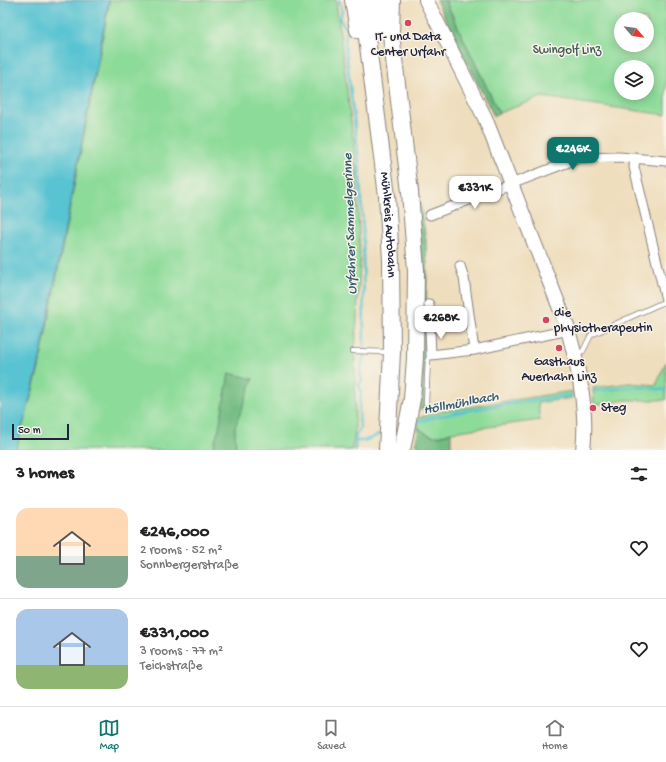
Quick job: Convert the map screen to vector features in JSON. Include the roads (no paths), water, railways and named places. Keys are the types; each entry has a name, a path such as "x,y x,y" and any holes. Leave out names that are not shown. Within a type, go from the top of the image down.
{"highway":[{"path":"353,0 356,23 371,70"},
{"name":"Mühlkreis Autobahn","path":"366,0 367,32 389,231 392,352 401,416"},
{"name":"Mühlkreis Autobahn","path":"380,0 382,37 404,221 407,321 398,445"},
{"path":"392,0 391,34 410,192 416,270 415,358 401,416 398,445"}],"main road":[{"path":"426,0 485,118 569,330 584,405 583,450"}],"street":[{"path":"430,215 579,158 619,157 666,161"},
{"path":"635,158 634,168 666,301"},
{"path":"460,266 464,278 474,350"},
{"path":"429,304 431,356 474,350 569,330"}],"lane":[{"path":"575,355 583,351 591,335 666,301"},
{"path":"353,351 392,352"},
{"path":"426,403 428,359 431,356"}],"water":[{"path":"0,0 109,0 38,369 16,450 0,450"}],"waterway":[{"name":"Urfahrer Sammelgerinne","path":"339,0 342,10 340,20 346,28 345,44 359,160 363,230 364,355 360,373 362,380 359,385 361,392 359,410 360,429 356,435 355,450"},
{"name":"Höllmühlbach","path":"595,391 639,387 666,390"},
{"name":"Höllmühlbach","path":"413,423 471,410 571,395"},
{"name":"Höllmühlbach","path":"356,441 364,441 381,434"}],"place":[{"name":"IT- und Data Center Urfahr","path":"408,23"},
{"name":"die physiotherapeutin","path":"546,320"},
{"name":"Gasthaus Auerhahn Linz","path":"559,348"},
{"name":"Steg","path":"593,408"}],"park label":[{"name":"Swingolf Linz","path":"567,50"}]}
